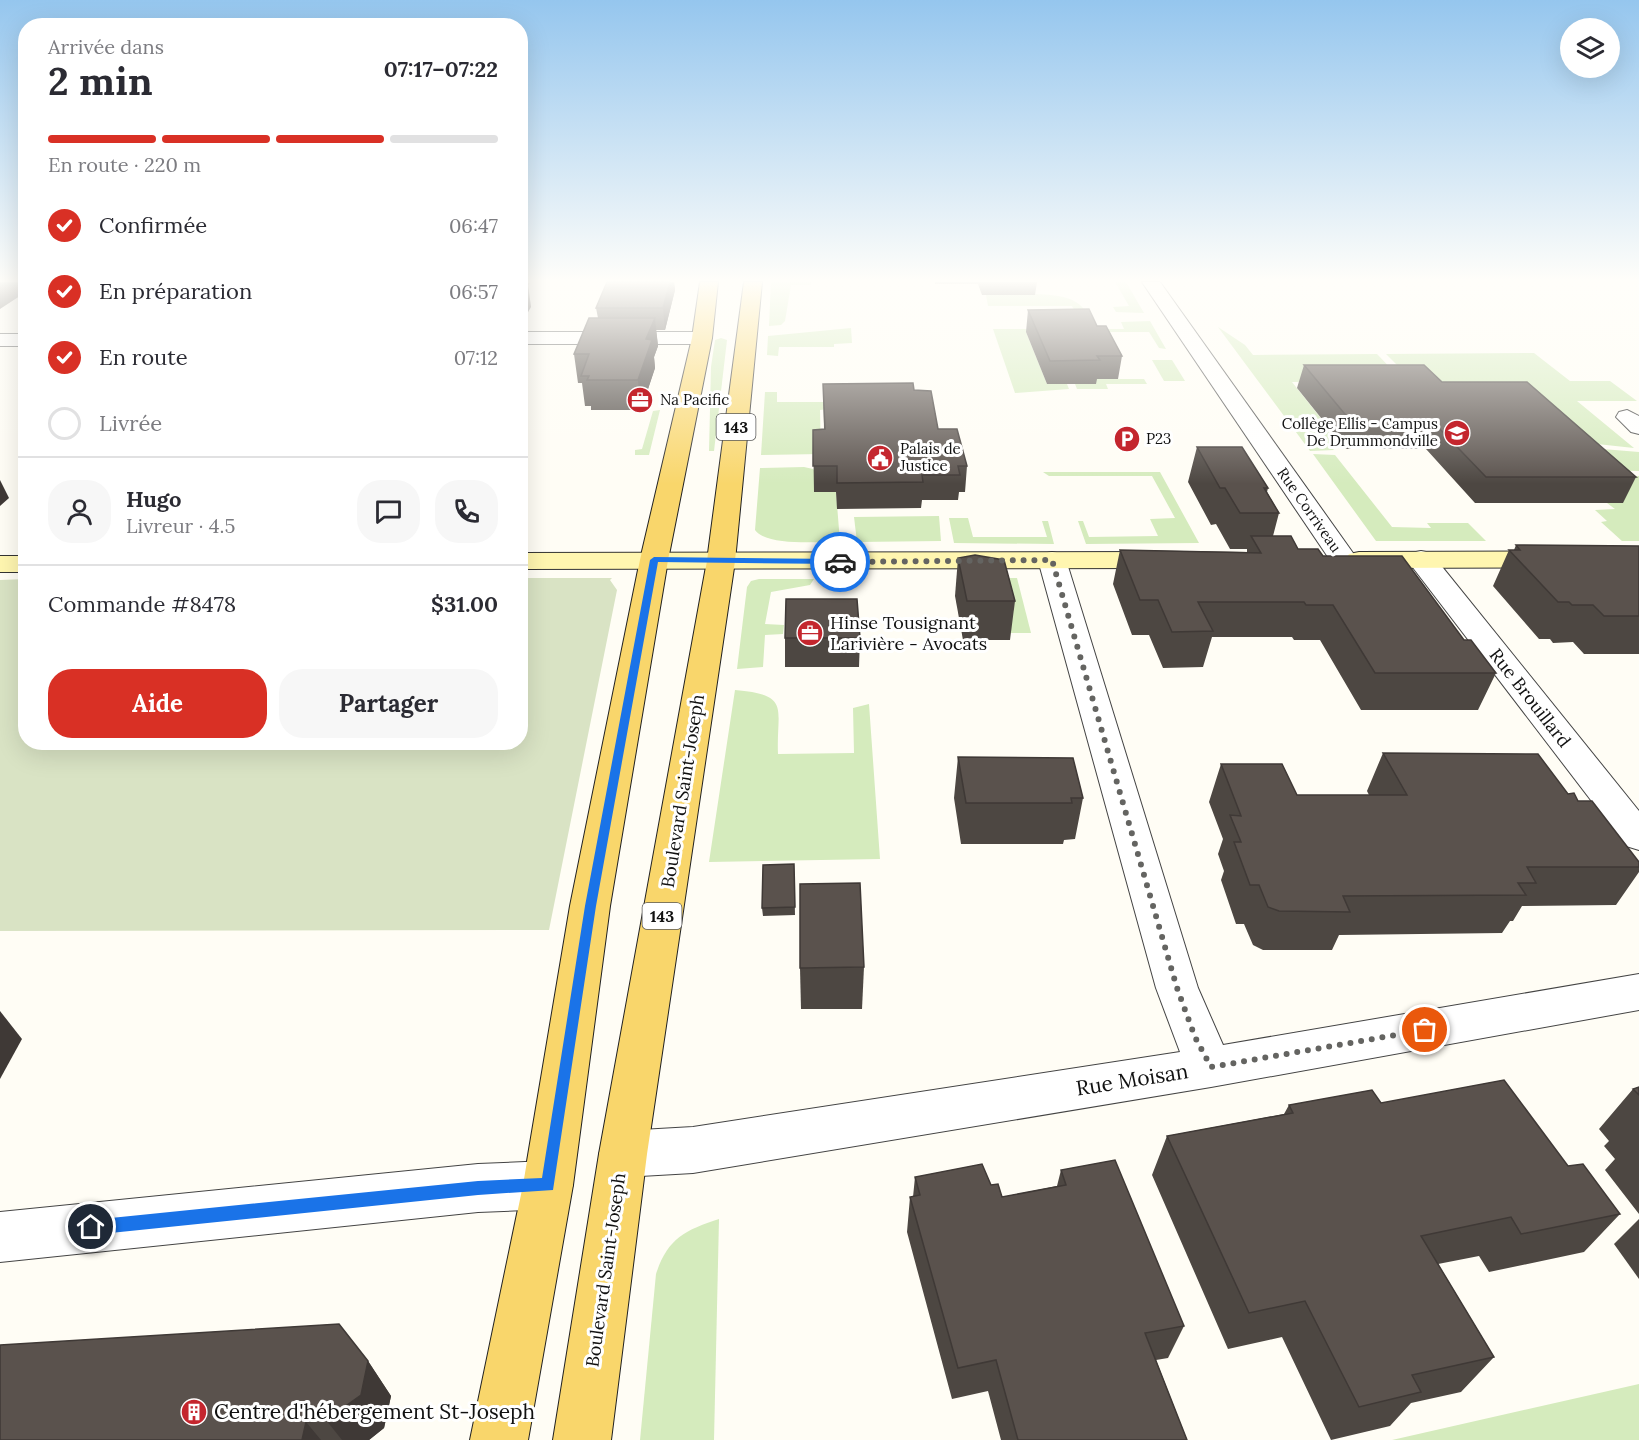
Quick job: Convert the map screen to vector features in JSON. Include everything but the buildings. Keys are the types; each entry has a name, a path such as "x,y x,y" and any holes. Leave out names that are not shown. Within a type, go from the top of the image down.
{"main road":[{"path":"499,1440 548,1185 590,906 654,560 700,349"},
{"name":"Boulevard Saint-Joseph","path":"582,1440 623,1154 721,561 745,349"}],"street":[{"name":"Rue Corriveau","path":"1198,349 1344,560"},
{"name":"Rue Brouillard","path":"1421,559 1639,837"},
{"path":"1316,560 1639,559"},
{"path":"1052,560 1177,988 1195,1037 1211,1067"},
{"path":"528,561 1191,560"},
{"path":"0,564 18,564"},
{"name":"Rue Moisan","path":"623,1154 693,1150 1211,1067 1639,992"},
{"path":"0,1237 478,1188 548,1185"}],"green space":[{"path":"714,349 726,349 714,451 709,451 711,367"},
{"path":"767,349 779,349 778,356 767,355"},
{"path":"1000,349 1033,349 1047,384 1067,384 1069,389 1015,393"},
{"path":"1234,349 1248,349 1253,355 1377,354 1403,381 1292,382 1343,446 1331,447 1334,450 1310,451"},
{"path":"1534,353 1570,381 1610,381 1637,401 1577,401 1634,448 1560,440 1419,387 1386,354"},
{"path":"1152,360 1172,360 1185,381 1164,381"},
{"path":"1094,379 1144,379 1147,384 1106,384 1108,389 1077,389 1075,384 1096,384"},
{"path":"765,392 777,392 777,402 895,402 820,410 821,454 761,455"},
{"path":"660,410 649,455 635,455 635,450 642,449 653,411"},
{"path":"1566,446 1639,452 1639,471 1586,470"},
{"path":"1313,454 1335,455 1392,527 1431,528 1427,523 1468,523 1486,541 1376,541"},
{"path":"804,467 813,469 836,492 840,542 782,541 761,535 755,530 760,468"},
{"path":"1043,472 1160,472 1199,543 1086,544 1078,521 1083,521 1089,537 1158,536 1150,519 1175,518 1152,476 1049,476"},
{"path":"1592,476 1639,476 1639,541 1622,541 1601,522 1607,521 1595,510 1615,509 1607,503"},
{"path":"939,516 941,541 857,542 854,517"},
{"path":"949,518 968,518 973,537 1047,537 1042,521 1048,521 1054,544 954,543"},
{"path":"528,578 612,578 610,580 617,590 549,930 0,931 0,580 18,579 18,750 528,750"},
{"path":"976,578 1017,578 1031,633 1008,633"},
{"path":"814,579 810,585 771,592 765,624 784,625 783,634 765,635 763,667 737,669 747,587 751,581"},
{"path":"735,690 753,692 773,700 779,715 778,754 854,753 853,708 869,704 880,859 709,862"},
{"path":"719,1219 714,1440 640,1440 656,1274 660,1262 672,1244 687,1232"},
{"path":"1639,1384 1639,1440 1392,1440"}],"way so far":[{"path":"840,562 1052,560 1177,988 1195,1037 1211,1067 1425,1030"}],"place":[{"name":"Na Pacific","path":"640,400"},
{"name":"Collège Ellis - Campus De Drummondville","path":"1457,433"},
{"name":"P23","path":"1127,439"},
{"name":"Palais de Justice","path":"880,458"},
{"name":"Hinse Tousignant Larivière - Avocats","path":"810,633"},
{"name":"Centre d'hébergement St-Joseph","path":"194,1412"}],"route":[{"path":"91,1227 478,1188 548,1185 590,906 654,560 840,562"}]}
